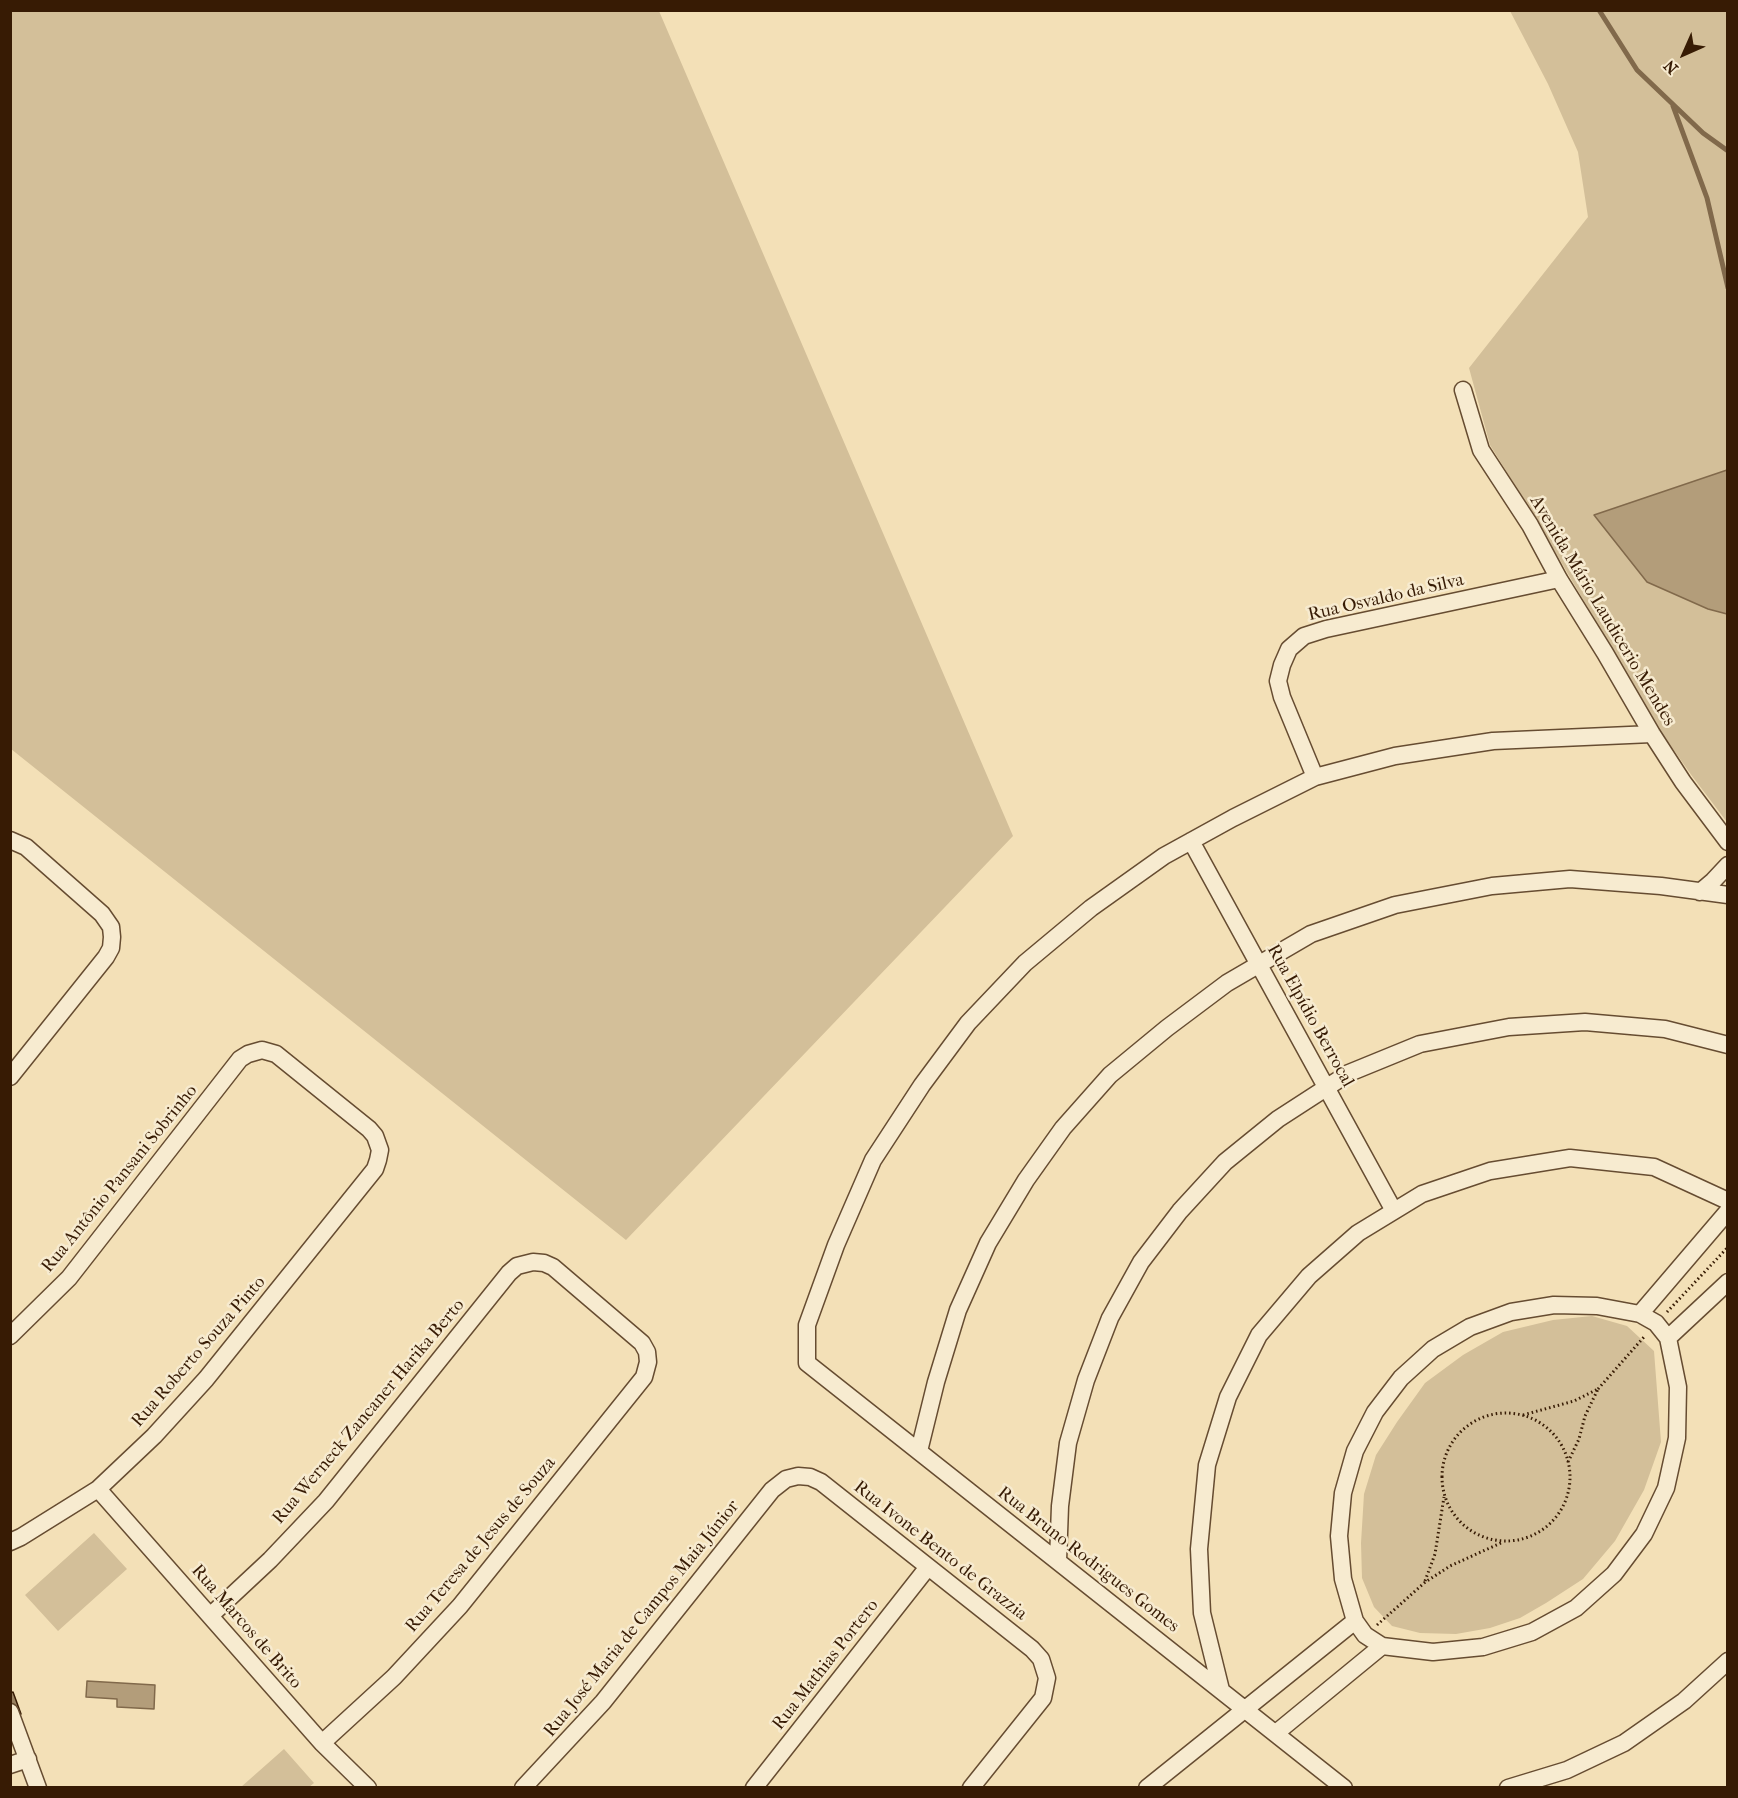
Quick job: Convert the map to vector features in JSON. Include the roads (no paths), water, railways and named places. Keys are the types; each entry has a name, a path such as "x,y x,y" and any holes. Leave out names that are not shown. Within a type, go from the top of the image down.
{"street":[{"name":"Avenida Mário Laudicerio Mendes","path":"1463,390 1481,450 1530,525 1559,579 1652,734 1683,782 1728,842"},
{"name":"Rua Osvaldo da Silva","path":"1315,777 1282,697 1278,681 1289,649 1304,636 1326,629 1559,579"},
{"path":"1191,841 1315,777 1395,756 1493,741 1652,734"},
{"path":"10,840 26,847 102,914 111,927 112,938 111,948 106,957 10,1077"},
{"name":"Rua Elpídio Berrocal","path":"1191,841 1394,1210"},
{"name":"Rua Bruno Rodrigues Gomes","path":"1191,841 1164,856 1090,908 1025,963 968,1023 922,1085 873,1160 836,1245 807,1325 807,1363 1345,1787"},
{"path":"1700,892 1728,865"},
{"path":"919,1451 936,1382 958,1310 988,1243 1026,1180 1063,1128 1110,1075 1218,990 1311,934 1395,905 1492,886 1570,879 1661,886 1728,895"},
{"path":"1058,1561 1060,1506 1068,1443 1083,1390 1110,1318 1141,1262 1180,1211 1225,1162 1278,1119 1349,1073 1420,1044 1509,1027 1585,1022 1665,1029 1728,1045"},
{"name":"Rua Antônio Pansani Sobrinho","path":"10,1336 69,1278 240,1059 248,1054 262,1050 280,1057 369,1129 375,1136 380,1150"},
{"name":"Rua Roberto Souza Pinto","path":"10,1542 98,1489 154,1436 206,1379 375,1169 380,1150"},
{"path":"1221,1690 1202,1613 1198,1549 1207,1465 1228,1397 1259,1335 1309,1276 1358,1233 1394,1210 1422,1194 1490,1171 1570,1158 1654,1167 1728,1201"},
{"path":"1640,1314 1728,1211"},
{"name":"Rua Teresa de Jesus de Souza","path":"322,1743 394,1677 460,1606 644,1377 648,1357 639,1339 549,1265 533,1262"},
{"name":"Rua Werneck Zancaner Harika Berto","path":"210,1616 270,1560 326,1501 509,1273 517,1266 533,1262"},
{"path":"1668,1338 1728,1282"},
{"path":"1554,1305 1597,1306 1640,1314 1656,1323 1668,1338 1678,1388 1677,1438 1666,1488 1644,1534 1614,1574 1576,1608 1532,1632 1483,1647 1433,1652 1382,1646 1365,1635 1355,1621 1343,1579 1339,1536 1343,1493 1355,1451 1375,1412 1401,1378 1433,1349 1470,1327 1511,1312 1554,1305"},
{"name":"Rua Ivone Bento de Grazzia","path":"792,1477 810,1477 821,1482 1032,1649 1041,1659 1047,1678 1046,1691 1040,1703 971,1788"},
{"name":"Rua José Maria de Campos Maia Júnior","path":"523,1788 603,1702 772,1490 781,1482 792,1477"},
{"name":"Rua Marcos de Brito","path":"98,1489 322,1743 368,1788"},
{"name":"Rua Mathias Portero","path":"754,1788 928,1567"},
{"path":"1148,1788 1355,1621"},
{"path":"1276,1733 1382,1646"},
{"path":"1508,1788 1567,1770 1624,1743 1684,1701 1725,1666"},
{"path":"10,1712 38,1788"},
{"path":"10,1765 28,1759"}],"waterway":[{"path":"1599,10 1637,70 1703,133 1728,151"},
{"path":"1673,106 1707,198 1728,288"}]}
